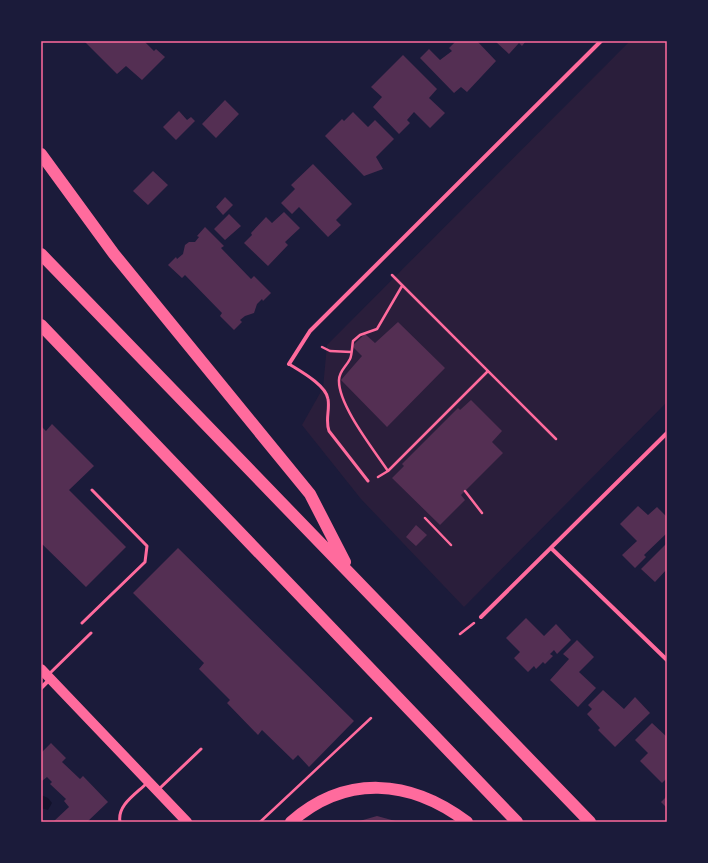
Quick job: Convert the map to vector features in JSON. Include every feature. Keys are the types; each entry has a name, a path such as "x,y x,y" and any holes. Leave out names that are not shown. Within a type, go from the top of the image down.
{"highway":[{"path":"41,154 114,254 310,494 352,574"},
{"path":"41,254 352,574 590,822"},
{"path":"41,325 517,822"},
{"path":"290,822 326,798 349,790 377,788 407,791 435,801 467,822"}],"main road":[{"path":"46,674 186,822"}],"street":[{"path":"289,364 310,331 601,41"},
{"path":"482,617 667,433"},
{"path":"551,548 667,660"},
{"path":"41,688 46,674"}],"lane":[{"path":"289,364 317,382 326,394 328,399 327,424 330,431 368,481"},
{"path":"82,623 145,562 147,546 92,490"},
{"path":"46,674 91,633"},
{"path":"157,790 201,749"},
{"path":"120,822 118,814 122,807 148,782"}],"path":[{"path":"392,275 556,439"},
{"path":"388,471 349,413 339,385 339,379 342,369 351,358 353,341 356,338 376,329 402,286"},
{"path":"322,347 330,350 351,352"},
{"path":"368,481 383,476 488,371"},
{"path":"465,491 482,513"},
{"path":"425,518 451,546"},
{"path":"460,634 482,617"},
{"path":"260,822 371,718"}],"shaded area":[{"path":"630,41 667,41 667,402 464,607 361,499 302,425 323,388 327,345"},
{"path":"41,795 48,798 52,803 48,810 41,808"}],"building":[{"path":"84,41 144,41 154,51 156,49 165,57 142,80 126,66 117,74"},
{"path":"456,41 477,41 496,61 467,92 461,87 454,93 420,58 429,49 440,60 452,51 449,48"},
{"path":"495,41 526,41 522,46 519,43 509,54"},
{"path":"403,55 437,89 429,98 445,113 430,128 414,112 407,120 410,123 399,134 373,107 382,97 371,87"},
{"path":"225,100 239,114 216,138 202,124"},
{"path":"179,111 187,120 191,117 195,121 176,140 163,127"},
{"path":"353,112 368,127 375,120 394,139 376,157 383,169 364,176 325,136 342,119 344,121"},
{"path":"313,164 352,204 336,220 341,225 328,237 299,207 292,214 281,203 295,189 291,185"},
{"path":"153,171 168,185 148,205 133,191"},
{"path":"225,197 233,205 223,215 216,207"},
{"path":"284,212 300,228 285,242 288,245 268,266 244,243 266,217 272,223"},
{"path":"229,214 241,226 225,240 214,229"},
{"path":"205,227 224,246 221,248 251,279 254,276 271,293 263,301 262,299 257,304 254,313 245,316 240,320 242,322 234,330 220,316 222,313 185,275 182,278 168,265 176,257 177,259 183,254 185,245 189,242 195,242 199,237 197,236"},
{"path":"398,322 445,368 387,427 341,380 362,356 352,346 365,334 375,343"},
{"path":"471,400 502,431 492,442 503,453 461,495 465,500 440,525 392,478 404,466 402,464 458,408 460,410"},
{"path":"52,424 94,466 69,490 126,547 86,587 41,543 41,426 46,431"},
{"path":"638,506 648,515 657,507 667,517 667,533 644,555 646,557 635,568 622,555 637,541 620,524"},
{"path":"416,525 427,535 416,546 406,537"},
{"path":"667,543 667,569 655,582 641,569"},
{"path":"178,548 354,721 309,767 298,755 293,760 262,730 258,735 227,703 230,700 199,669 204,663 133,593"},
{"path":"526,618 544,636 556,624 571,640 557,654 554,650 550,654 553,656 545,664 543,662 536,669 534,666 528,672 514,658 520,652 506,638"},
{"path":"577,640 594,657 579,672 596,688 578,707 550,680 569,659 563,654"},
{"path":"603,690 624,709 635,697 650,713 615,747 598,730 600,728 587,714 592,709 588,705"},
{"path":"652,723 667,737 667,778 662,783 640,761 648,753 635,740"},
{"path":"51,743 66,758 62,762 80,779 83,776 108,802 87,822 53,822 69,807 64,801 66,799 50,784 52,782 47,777 42,781 41,780 41,753"},
{"path":"667,796 667,808 661,802"},
{"path":"377,816 399,822 356,822"}]}
